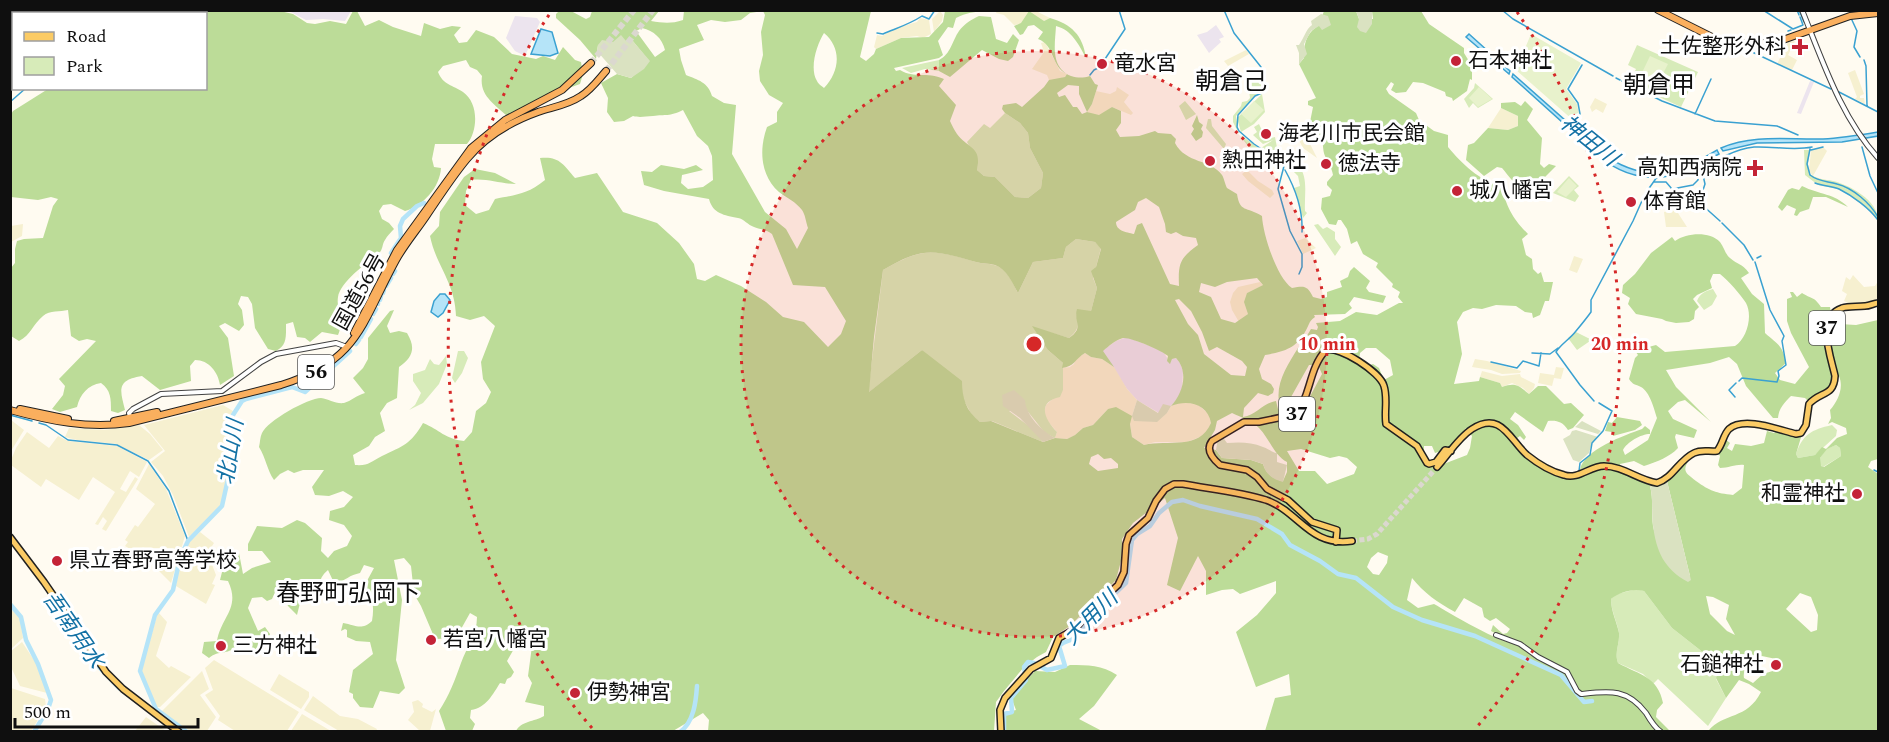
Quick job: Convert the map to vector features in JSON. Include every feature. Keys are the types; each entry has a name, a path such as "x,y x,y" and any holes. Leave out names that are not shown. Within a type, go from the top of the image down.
{"highway":[{"path":"1658,10 1718,40 1762,45 1780,41 1837,15 1860,10"},
{"path":"1667,10 1723,38 1752,42 1773,39 1850,16 1878,13"},
{"name":"国道56号","path":"10,408 81,421 113,421 298,376 322,364 346,346 397,250 466,153 502,122 562,90 591,63"},
{"name":"国道56号","path":"10,408 47,420 80,425 129,423 300,379 325,367 363,325 402,251 474,151 508,125 579,98 606,71"}],"main road":[{"name":"37","path":"1437,467 1470,430 1483,424 1493,424 1507,430 1529,457 1563,475 1576,475 1596,467 1606,466 1654,483 1667,478 1683,460 1693,453 1705,450 1717,451 1728,430 1735,425 1751,423 1796,434 1803,432 1809,404 1831,390 1834,383 1835,376 1827,332 1829,320 1841,308 1878,303"},
{"name":"37","path":"1336,542 1337,530 1312,522 1288,500 1267,489 1247,470 1220,465 1210,453 1209,444 1244,422 1260,422 1297,414 1308,391 1317,362 1326,350 1334,349 1354,359 1381,379 1385,389 1386,424 1416,446 1426,463 1436,462 1445,450 1451,451"},
{"path":"1000,732 1002,704 1008,694 1025,675 1037,665 1051,658 1059,638 1074,629 1118,585 1124,572 1127,539 1150,515 1161,493 1174,484 1266,500 1281,507 1313,534 1336,542 1352,541"},
{"path":"10,537 106,672 123,689 179,732"}],"street":[{"path":"1802,10 1841,102 1864,142 1878,158"},
{"path":"131,418 129,413 133,409 161,394 222,391 261,362 276,354 336,343 346,346"},
{"path":"1496,635 1520,644 1566,672 1581,694 1612,690 1619,692 1644,711 1661,732"}],"shaded area":[{"path":"289,11 351,11 345,21 306,20"},
{"path":"940,11 943,15 942,21 934,32 932,19"},
{"path":"997,11 1036,11 1050,18 1014,25 1004,15 996,13"},
{"path":"515,16 537,18 540,22 525,56 515,51 506,38"},
{"path":"920,18 929,20 931,34 923,38 917,36 901,38 876,49 874,47 877,35 882,36 896,28 917,22"},
{"path":"1216,25 1224,37 1219,39 1221,42 1209,53 1197,35 1207,32"},
{"path":"1795,41 1788,55 1797,60 1792,70 1777,64 1788,42"},
{"path":"1045,42 1060,71 1067,74 1065,77 1049,80 1047,75 1032,69 1044,52 1041,43"},
{"path":"1246,50 1249,54 1228,66 1224,61"},
{"path":"1855,70 1864,94 1860,98 1864,98 1865,104 1855,99 1857,97 1848,73"},
{"path":"1810,81 1814,82 1801,114 1797,113"},
{"path":"1117,87 1129,95 1124,102 1133,113 1131,115 1112,107 1099,116 1087,112 1096,91 1110,94 1116,91"},
{"path":"1595,98 1607,104 1603,113 1596,109 1592,112 1590,107"},
{"path":"1501,108 1518,116 1518,126 1508,130 1488,128"},
{"path":"1304,132 1317,158 1303,148 1293,133"},
{"path":"1823,147 1827,151 1813,176 1809,171 1811,150"},
{"path":"1247,170 1272,190 1274,194 1270,198 1242,174"},
{"path":"1672,210 1678,213 1687,227 1666,227 1664,212"},
{"path":"23,224 22,236 11,242 11,226"},
{"path":"1305,238 1316,248 1303,254 1297,241"},
{"path":"1574,256 1583,259 1577,273 1569,270"},
{"path":"1853,275 1864,287 1875,286 1878,281 1878,298 1868,304 1852,305 1844,301 1847,294 1842,291 1846,277 1850,280"},
{"path":"1260,282 1263,285 1247,293 1248,314 1239,322 1230,302 1233,293 1238,287"},
{"path":"1127,337 1163,351 1170,363 1176,358 1180,363 1183,371 1182,389 1171,406 1159,413 1137,400 1102,351 1116,341"},
{"path":"1085,353 1102,359 1114,367 1127,389 1137,400 1132,416 1167,413 1171,406 1181,402 1197,404 1210,415 1211,423 1208,432 1187,442 1155,442 1144,445 1132,437 1130,424 1108,409 1093,425 1083,428 1075,435 1067,439 1055,438 1057,432 1046,419 1044,412 1046,405 1063,390 1062,368 1070,367"},
{"path":"1475,359 1521,371 1520,373 1502,374 1472,367"},
{"path":"1556,367 1564,368 1561,379 1554,378 1552,386 1538,383 1540,373 1554,375"},
{"path":"1482,371 1502,376 1520,374 1521,377 1535,384 1534,388 1529,394 1512,383 1502,387 1500,383 1480,377"},
{"path":"223,405 233,411 229,444 231,461 221,506 189,537 173,495 163,476 151,462 165,451 144,425"},
{"path":"11,420 24,430 10,451"},
{"path":"139,425 163,450 149,460 116,444 65,437 69,428 104,430"},
{"path":"27,432 49,448 58,436 68,441 117,446 147,462 139,477 130,471 120,489 126,492 135,477 138,479 106,531 102,529 107,521 103,517 98,525 95,524 115,492 93,477 79,500 46,479 41,487 11,465 16,448"},
{"path":"149,464 166,489 185,536 171,583 146,558 125,546 128,542 125,540 135,525 138,527 155,504 136,489"},
{"path":"200,532 214,543 203,560 211,562 216,575 212,584 215,585 206,604 176,586 181,558 189,542"},
{"path":"10,608 20,618 23,638 11,649"},
{"path":"158,612 167,622 156,656 169,668 171,666 191,677 160,707 157,707 141,672"},
{"path":"22,642 38,666 47,693 20,686 11,667 10,652"},
{"path":"214,660 299,712 287,731 235,731 218,720 220,716 205,695 213,690 205,668"},
{"path":"202,671 209,689 200,695 216,717 207,731 190,731 161,712"},
{"path":"279,674 309,692 309,697 301,709 270,690"},
{"path":"11,688 45,699 46,707 31,731 11,731"},
{"path":"313,696 340,716 358,719 377,729 376,731 339,731 304,710"},
{"path":"418,700 423,704 422,707 432,712 436,709 430,731 420,731 408,720 414,712 412,702"},
{"path":"302,714 331,731 291,731"},
{"path":"146,717 166,731 135,731"}],"green space":[{"path":"11,10 41,11 12,12 11,43"},
{"path":"280,11 293,14 307,23 330,21 346,24 353,11 357,11 365,26 379,20 421,36 424,23 440,29 452,26 461,27 454,35 459,43 467,42 476,30 494,37 512,54 536,59 543,56 555,60 563,47 575,60 581,62 583,74 580,84 569,88 564,87 508,117 485,94 482,76 470,67 466,60 443,66 438,72 443,80 463,92 472,103 475,125 471,138 467,144 435,144 432,159 434,167 441,168 440,175 434,189 418,205 405,211 391,204 383,205 379,211 382,219 394,229 380,252 355,273 340,291 338,335 322,332 310,342 305,338 297,337 293,322 286,324 286,337 282,346 276,351 268,349 255,328 252,304 248,297 241,296 238,304 242,310 244,325 239,331 225,323 219,326 228,338 234,376 220,385 209,364 195,360 190,366 191,381 160,390 142,376 128,380 124,383 121,392 125,410 118,413 111,411 109,392 101,383 85,391 77,407 60,412 52,409 63,395 65,386 59,379 96,341 87,339 79,341 71,336 68,310 46,314 19,341 11,336 11,268 15,263 17,241 43,238 53,206 58,199 51,197 38,200 11,197 10,116 13,111 46,90 207,90 207,12 104,12"},
{"path":"559,11 571,11 586,19 590,17 592,11 659,11 651,21 667,23 683,20 684,11 763,11 871,11 860,57 866,61 876,49 901,38 929,37 943,22 945,11 996,11 971,13 956,18 953,28 948,27 938,41 943,55 939,58 894,68 896,71 900,70 905,73 932,75 944,79 939,86 956,105 950,121 961,139 976,152 977,170 984,176 995,177 1015,197 1028,198 1041,188 1043,173 1030,148 1028,133 1020,123 1005,113 1002,109 1003,105 1016,103 1022,107 1049,80 1065,77 1067,74 1062,71 1058,66 1047,46 1038,39 1043,32 1034,25 1028,26 1020,35 1014,26 1021,23 1029,11 1044,21 1050,18 1070,27 1079,37 1086,58 1071,34 1056,26 1055,55 1064,72 1080,78 1090,76 1098,85 1087,112 1099,115 1112,107 1121,111 1121,123 1116,130 1120,137 1139,136 1155,131 1171,134 1185,155 1217,170 1223,176 1227,188 1237,194 1242,207 1262,216 1272,255 1286,283 1292,288 1305,287 1313,297 1321,299 1327,297 1327,292 1342,287 1340,281 1348,277 1354,267 1370,281 1366,288 1369,292 1386,296 1383,303 1354,297 1349,304 1352,308 1345,314 1314,315 1315,317 1301,338 1293,346 1265,355 1259,369 1262,379 1271,384 1274,389 1273,393 1268,396 1258,393 1244,408 1243,417 1276,401 1278,409 1290,417 1299,417 1322,374 1318,365 1309,365 1286,406 1280,406 1280,383 1298,348 1303,352 1306,347 1302,344 1311,329 1317,330 1316,323 1340,321 1356,312 1377,315 1403,303 1398,297 1400,292 1392,287 1393,284 1376,267 1378,263 1363,254 1357,241 1351,244 1347,229 1341,220 1338,220 1336,225 1329,224 1321,209 1322,198 1330,196 1332,190 1327,182 1333,175 1320,135 1313,131 1312,127 1315,126 1315,122 1310,122 1313,107 1308,105 1308,101 1316,98 1299,64 1304,58 1307,39 1319,25 1324,11 1356,11 1359,19 1373,19 1372,11 1421,11 1429,24 1464,48 1464,53 1472,66 1472,80 1470,79 1467,91 1453,101 1452,98 1446,96 1445,92 1423,83 1413,82 1406,92 1396,93 1391,90 1394,84 1391,82 1386,89 1389,94 1416,113 1419,120 1434,131 1448,135 1448,147 1472,171 1501,186 1511,212 1528,234 1522,239 1526,255 1532,259 1533,269 1538,274 1541,272 1544,282 1553,282 1549,301 1545,301 1540,315 1533,318 1532,313 1525,312 1516,306 1496,305 1482,309 1473,308 1463,312 1457,322 1462,354 1454,384 1479,381 1480,377 1500,383 1502,387 1517,386 1529,394 1538,386 1546,386 1564,404 1571,403 1584,415 1573,428 1568,430 1559,422 1548,421 1543,432 1515,412 1510,419 1518,425 1526,437 1524,440 1520,436 1513,441 1524,454 1551,473 1570,479 1582,476 1595,469 1592,465 1580,470 1583,463 1596,450 1645,426 1650,430 1650,434 1631,441 1623,450 1625,455 1648,440 1657,418 1647,393 1629,379 1638,355 1633,348 1635,345 1641,349 1656,345 1665,352 1735,346 1743,338 1749,320 1748,308 1734,288 1720,274 1713,274 1710,281 1712,288 1693,299 1699,307 1695,311 1694,319 1689,322 1676,323 1636,314 1628,304 1630,298 1622,293 1623,285 1651,253 1672,237 1675,241 1698,234 1715,238 1728,256 1749,273 1741,278 1752,294 1764,304 1765,333 1779,345 1785,357 1786,363 1775,373 1780,380 1795,384 1809,367 1787,321 1787,299 1792,297 1790,292 1797,297 1802,293 1814,299 1821,307 1830,307 1831,312 1825,324 1826,336 1830,335 1840,324 1856,325 1878,320 1878,459 1871,461 1868,467 1878,474 1878,731 1708,731 1714,725 1749,707 1761,692 1739,680 1726,698 1716,678 1720,670 1700,650 1672,628 1644,591 1631,590 1611,599 1619,633 1618,663 1647,678 1657,687 1663,703 1657,710 1656,717 1669,730 1265,731 1275,698 1291,695 1289,674 1256,687 1236,632 1257,615 1276,593 1276,581 1240,594 1233,589 1206,595 1206,571 1198,556 1180,591 1167,585 1178,538 1165,498 1133,523 1122,539 1122,557 1116,580 1070,626 1053,637 1046,652 1024,667 1004,691 996,702 994,731 708,731 709,720 703,713 673,731 516,731 524,723 544,716 544,706 525,702 532,683 528,676 532,646 527,641 534,635 531,631 519,640 507,661 514,672 511,677 505,684 500,683 485,703 471,710 470,718 475,724 472,731 446,731 439,711 452,688 474,635 477,617 470,613 456,638 435,639 414,594 411,566 404,558 394,560 402,600 396,660 405,688 399,694 380,691 373,708 360,707 353,698 353,694 349,692 353,670 373,654 370,642 356,641 347,637 347,630 341,631 343,623 361,627 372,621 373,604 365,589 374,568 364,565 360,573 335,585 328,570 320,581 320,602 302,595 297,615 288,606 281,590 276,590 272,599 267,601 262,597 252,598 248,608 258,631 265,627 270,634 268,644 256,650 249,646 237,646 230,651 209,658 202,653 204,642 217,641 231,606 232,598 228,581 220,580 223,568 232,553 239,553 243,574 252,568 271,562 262,551 248,551 248,544 257,526 282,528 297,520 305,523 322,538 321,551 328,558 334,551 347,546 352,536 344,525 329,520 330,511 344,507 353,497 343,491 329,496 315,495 312,487 324,470 303,470 294,473 288,470 274,480 259,447 260,438 265,428 272,422 307,402 321,398 344,403 365,393 353,378 368,359 368,338 390,311 394,310 387,326 390,333 399,331 407,333 412,343 412,352 399,367 397,398 387,403 380,413 385,431 375,437 369,446 353,455 355,465 369,463 401,447 414,436 423,423 457,440 464,441 472,432 476,411 486,403 491,392 483,379 481,362 495,326 484,316 470,320 456,316 452,293 430,236 439,226 440,212 464,177 475,169 495,173 516,184 471,180 466,191 465,205 476,214 489,210 495,199 527,191 545,180 540,158 556,160 564,165 575,178 597,173 623,212 657,223 679,243 694,264 697,279 705,281 716,275 741,286 766,302 783,317 804,322 828,347 841,334 846,321 825,287 793,285 772,234 716,211 709,199 644,185 641,171 652,172 661,165 684,169 696,165 703,170 682,175 681,183 688,189 703,187 713,180 712,156 708,146 697,136 683,110 668,115 633,116 624,121 614,122 607,112 608,98 601,83 617,74 631,78 649,61 632,40 598,45 596,59 580,40 556,18","holes":["763,11 765,15 761,32 763,55 759,71 760,81 769,95 783,103 777,112 777,122 767,127 764,135 763,161 768,178 773,185 804,214 808,228 797,249 786,229 765,212 732,154 736,105 724,103 712,96 705,85 686,75 679,49 704,40 697,25 711,20 725,22 741,20 750,13","642,28 654,33 662,42 665,50 655,57 636,31","824,33 834,46 837,60 833,74 824,88 815,76 814,63","1068,85 1079,86 1079,94 1087,112 1082,114 1077,107 1073,107 1065,95 1059,97 1057,93","1146,198 1159,207 1166,232 1171,234 1176,232 1183,236 1196,238 1198,245 1181,262 1179,286 1170,284 1142,223 1137,225 1134,234 1122,231 1116,222 1135,210 1138,202","1076,239 1095,242 1101,249 1096,267 1091,271 1097,288 1091,311 1077,309 1078,327 1074,334 1069,338 1032,326 1048,350 1063,363 1062,368 1072,364 1085,353 1102,359 1114,367 1103,351 1123,338 1160,351 1168,356 1167,361 1170,364 1172,359 1176,358 1182,370 1183,382 1179,395 1171,406 1190,403 1202,407 1211,423 1206,432 1191,441 1144,445 1132,437 1130,424 1132,416 1116,407 1108,409 1093,425 1083,428 1067,439 1055,438 1043,442 991,421 980,422 966,404 962,381 922,350 869,392 883,270 909,257 929,252 938,253 978,263 993,264 1003,270 1018,293 1033,262 1063,258 1066,247","1257,278 1263,285 1247,293 1244,302 1248,314 1235,323 1221,319 1211,297 1199,292 1201,283 1215,287 1227,282","1179,299 1191,311 1209,351 1217,347 1242,361 1247,367 1245,376 1231,375 1204,354 1198,335 1188,324 1175,300","1366,348 1376,348 1390,360 1393,375 1384,380 1379,368 1373,364 1364,367 1359,361 1360,353","1729,357 1737,364 1746,386 1773,418 1778,418 1779,411 1791,396 1805,398 1808,401 1831,387 1832,375 1839,376 1840,390 1830,410 1831,418 1828,424 1832,422 1846,428 1847,434 1837,438 1826,449 1822,447 1815,455 1798,458 1796,454 1802,434 1767,431 1764,443 1751,446 1735,444 1732,451 1727,448 1730,443 1725,439 1717,452 1720,456 1718,465 1720,468 1744,465 1742,488 1733,495 1709,489 1690,476 1685,469 1690,458 1667,481 1690,576 1658,540 1652,520 1649,483 1621,469 1620,464 1634,461 1644,466 1667,457 1675,451 1678,448 1676,434 1694,438 1697,430 1673,419 1668,411 1678,402 1685,400 1711,422 1676,387 1666,370 1710,363","1232,413 1250,421 1263,432 1282,459 1287,462 1287,472 1283,481 1279,480 1268,473 1263,464 1251,460 1222,458 1216,450 1204,448 1215,430 1217,421","1466,428 1472,436 1467,455 1441,465 1431,464 1424,453 1424,446 1432,446 1435,453 1451,448","1836,445 1840,448 1841,456 1824,467 1821,466 1820,458 1827,449","1301,449 1330,458 1339,456 1347,458 1357,467 1354,474 1327,484 1315,471 1299,471 1287,451","1098,454 1104,459 1111,458 1118,464 1118,468 1098,471 1089,464 1091,457","1378,552 1388,556 1387,563 1379,575 1373,574 1367,567 1371,558","1412,578 1431,597 1455,612 1464,598 1482,608 1484,617 1490,621 1496,618 1510,629 1503,634 1493,625 1491,631 1520,644 1513,644 1490,635 1434,604 1418,608 1407,600","1800,593 1811,597 1818,615 1817,630 1811,632 1786,609","1706,596 1729,605 1726,619 1735,635 1727,631 1710,614","1762,656 1776,659 1779,669 1763,674 1753,683 1744,678 1748,664"]},
{"path":"1356,11 1372,11 1372,24 1366,33 1357,27 1359,19"},
{"path":"1321,14 1328,16 1331,25 1322,30 1319,26 1311,31 1304,44 1307,54 1299,64 1296,45 1299,45 1312,25 1311,21"},
{"path":"979,16 991,17 996,39 1007,43 1013,34 1019,40 1013,57 1008,61 999,59 982,50 950,77 939,71 939,60 949,51 959,31"},
{"path":"1531,34 1581,63 1566,89 1577,104 1579,115 1574,121 1516,70"},
{"path":"621,35 626,41 632,40 650,61 644,69 631,78 617,74 597,51 602,40 613,42"},
{"path":"1637,45 1698,72 1681,107 1622,80 1625,74 1632,77 1636,69 1628,65"},
{"path":"1650,56 1668,64 1656,87 1653,88 1638,81"},
{"path":"939,60 939,71 925,69 911,73 902,68"},
{"path":"1254,75 1256,81 1260,81 1262,91 1236,116 1239,134 1233,122 1233,116 1242,102 1250,98 1247,77"},
{"path":"1475,83 1493,99 1478,108 1473,103 1469,108 1464,99 1474,88"},
{"path":"1479,87 1492,99 1478,107 1469,98"},
{"path":"1262,94 1265,112 1254,124 1241,132 1237,118"},
{"path":"1185,101 1196,114 1186,120 1179,106"},
{"path":"1254,101 1264,110 1251,123 1241,114"},
{"path":"1525,101 1533,109 1527,120 1542,138 1540,164 1544,168 1549,164 1556,166 1539,183 1531,182 1526,187 1515,183 1502,168 1497,167 1484,176 1466,160 1468,145 1474,143 1488,128 1508,130 1518,126 1518,116 1501,108 1501,103 1515,102 1521,106"},
{"path":"1005,113 1020,123 1028,133 1030,148 1043,173 1041,188 1028,198 1015,197 995,177 984,176 977,170 978,162 967,142 984,124 990,128"},
{"path":"1197,115 1199,122 1203,125 1201,129 1203,132 1202,137 1196,141 1191,134"},
{"path":"1208,119 1211,119 1212,126 1226,144 1224,149 1206,128"},
{"path":"1259,124 1266,139 1270,136 1275,137 1278,153 1271,153 1261,148 1273,140 1263,144 1253,135 1257,132 1254,127"},
{"path":"1242,136 1278,162 1279,167 1248,146"},
{"path":"1804,150 1810,150 1808,164 1810,174 1855,190 1874,207 1878,221 1869,210 1849,195 1838,189 1818,185 1805,175"},
{"path":"1298,165 1305,181 1305,211 1307,213 1303,218 1294,188 1300,186 1298,176 1293,171"},
{"path":"1569,176 1579,186 1574,190 1579,196 1575,202 1553,193"},
{"path":"1569,178 1577,186 1566,197 1557,192"},
{"path":"1802,186 1843,202 1848,207 1826,197 1813,197 1809,209 1800,212 1797,216 1794,215 1796,209 1787,205 1782,211 1778,207 1788,190 1792,188 1799,190"},
{"path":"1318,224 1323,229 1327,227 1335,232 1335,239 1341,247 1335,256 1314,225"},
{"path":"1076,239 1095,242 1101,248 1093,278 1097,288 1091,311 1076,314 1077,327 1069,338 1042,330 1048,350 1063,363 1063,390 1060,397 1052,399 1045,407 1046,417 1057,432 1055,438 1045,433 1025,408 1009,411 1034,430 1043,442 992,421 980,422 973,417 962,397 922,350 868,393 883,270 908,257 928,252 938,253 999,267 1009,276 1018,293 1033,262 1063,258 1066,247"},
{"path":"1713,289 1717,296 1712,305 1704,310 1697,301 1698,298"},
{"path":"1576,332 1590,339 1577,350 1568,338"},
{"path":"458,351 464,351 468,358 455,383 452,378"},
{"path":"446,356 447,364 439,384 423,403 409,410 415,405 421,393 413,381 413,374 425,370 430,359 434,364 439,365"},
{"path":"1014,390 1025,400 1028,412 1036,422 1055,438 1043,442 1020,418 1003,406 1002,395"},
{"path":"1137,400 1158,413 1163,404 1171,406 1157,422 1134,421 1132,416"},
{"path":"1617,417 1640,421 1642,425 1635,430 1613,436 1612,432 1605,431 1608,422 1612,423"},
{"path":"1582,421 1601,431 1598,434 1575,427"},
{"path":"1832,425 1837,430 1836,436 1815,455 1798,458 1796,454 1805,437 1813,431"},
{"path":"1576,430 1598,437 1592,443 1589,453 1579,462 1573,460 1563,439"},
{"path":"1222,436 1227,443 1254,444 1277,453 1277,462 1287,465 1283,482 1270,476 1263,464 1251,460 1222,458 1216,450 1218,438"},
{"path":"1836,445 1840,448 1841,456 1823,467 1820,465 1820,458 1826,449"},
{"path":"1667,481 1691,580 1688,582 1667,565 1659,551 1654,534 1649,483"},
{"path":"1637,589 1644,591 1672,628 1700,650 1720,670 1716,679 1726,698 1708,726 1658,679 1653,684 1643,674 1618,663 1619,633 1611,599 1617,594"},
{"path":"1070,665 1100,667 1117,675 1094,706 1079,719 1102,731 1005,731 1004,713 1016,710 1011,697 1035,671 1055,672"}],"water":[{"path":"541,29 552,32 558,53 550,56 531,54"},
{"path":"1469,34 1510,71 1509,74 1466,37"},
{"path":"1513,74 1593,145 1591,148 1512,77"},
{"path":"1878,132 1878,136 1842,142 1757,143 1723,151 1721,148 1759,139 1823,139"},
{"path":"1596,148 1621,165 1650,174 1649,177 1634,175 1612,166 1594,151"},
{"path":"1717,150 1719,154 1688,170 1653,178 1654,174 1681,171"},
{"path":"440,294 445,294 450,300 438,317 431,312 434,301"}],"waterway":[{"path":"877,33 883,34 922,16 929,19 935,10"},
{"path":"1099,65 1125,29 1119,10"},
{"path":"1224,10 1234,33 1261,67 1264,92 1255,96 1238,115 1237,127 1254,144 1284,166 1278,189 1290,231 1302,254 1302,267 1299,274"},
{"path":"1502,10 1513,19 1613,76"},
{"path":"1763,10 1793,29 1803,25 1800,17"},
{"path":"1797,10 1799,15"},
{"path":"1799,10 1804,22"},
{"path":"1851,18 1857,31 1854,47 1860,57"},
{"path":"1750,51 1831,89"},
{"path":"1864,60 1867,106"},
{"name":"神田川","path":"1569,126 1580,114 1578,103 1568,89 1582,65"},
{"path":"1090,75 1098,68"},
{"path":"1616,78 1620,80"},
{"path":"1695,114 1711,79"},
{"path":"1622,81 1662,101 1715,121 1777,126 1798,135"},
{"path":"10,102 24,90"},
{"path":"1839,92 1878,112"},
{"path":"1700,199 1705,184 1702,171 1726,155 1754,147 1798,149 1812,147"},
{"path":"1811,150 1823,147"},
{"path":"1862,147 1870,176 1878,193"},
{"path":"1810,149 1807,164 1810,175 1849,189 1866,201 1878,217"},
{"path":"1285,170 1298,200 1302,232"},
{"path":"1654,182 1666,182 1672,189 1693,185 1698,180 1698,172 1702,170"},
{"path":"1594,401 1556,352 1591,312 1591,300 1645,194 1657,177"},
{"path":"1815,183 1844,192 1878,220"},
{"name":"北山川","path":"391,253 401,238 400,226 403,219 417,206 424,203"},
{"path":"1701,204 1720,221"},
{"path":"1722,223 1744,245 1753,260"},
{"path":"1757,258 1761,256"},
{"path":"1739,381 1742,378 1777,382 1778,371 1786,365 1782,341 1784,336 1770,310 1755,262"},
{"name":"北山川","path":"386,286 391,278"},
{"name":"北山川","path":"380,300 381,296"},
{"name":"北山川","path":"373,314 376,309"},
{"name":"北山川","path":"361,337 371,319"},
{"name":"北山川","path":"356,344 359,340"},
{"path":"1532,353 1550,354 1558,348"},
{"name":"北山川","path":"187,732 156,709 140,671 155,615 173,590 180,558 188,541 222,506 232,461 230,442 233,415 242,401 246,399 292,387 305,392 350,351"},
{"path":"1491,362 1517,368 1523,361 1539,366 1541,353"},
{"path":"1735,397 1729,390 1736,383"},
{"path":"1579,471 1580,463 1590,455 1592,443 1603,431 1612,411 1599,403"},
{"path":"10,415 32,421"},
{"path":"39,423 46,425 68,440 117,445 148,461 169,491 188,541"},
{"path":"1874,470 1878,472"},
{"name":"大用川","path":"1004,732 1004,714 1012,712 1011,698 1026,680 1024,667 1028,662 1047,670 1065,666 1059,646 1073,639 1093,615 1126,583 1132,540 1150,526 1159,513 1172,502 1183,500 1257,519 1282,534 1290,545 1320,561 1338,574 1356,578 1393,607 1422,620 1475,636 1561,675 1584,702 1592,701"},
{"path":"10,604 21,617 26,640 38,664 51,700 34,732"},
{"name":"吾南用水","path":"72,628 99,668 119,689"},
{"path":"680,732 691,717 697,686"}],"tunnel":[{"path":"591,63 634,10"},
{"path":"606,71 653,10"},
{"path":"1352,541 1368,539 1377,534 1437,467"}],"place":[{"name":"土佐整形外科","path":"1800,47"},
{"name":"石本神社","path":"1456,61"},
{"name":"竜水宮","path":"1102,64"},
{"name":"海老川市民会館","path":"1266,134"},
{"name":"熱田神社","path":"1210,161"},
{"name":"徳法寺","path":"1326,164"},
{"name":"高知西病院","path":"1755,168"},
{"name":"城八幡宮","path":"1457,191"},
{"name":"体育館","path":"1631,202"},
{"name":"和霊神社","path":"1857,494"},
{"name":"県立春野高等学校","path":"57,561"},
{"name":"若宮八幡宮","path":"431,640"},
{"name":"三方神社","path":"221,646"},
{"name":"石鎚神社","path":"1776,665"},
{"name":"伊勢神宮","path":"575,693"}],"district":[{"name":"朝倉己","path":"1231,82"},
{"name":"朝倉甲","path":"1659,86"},
{"name":"春野町弘岡下","path":"348,594"}]}
